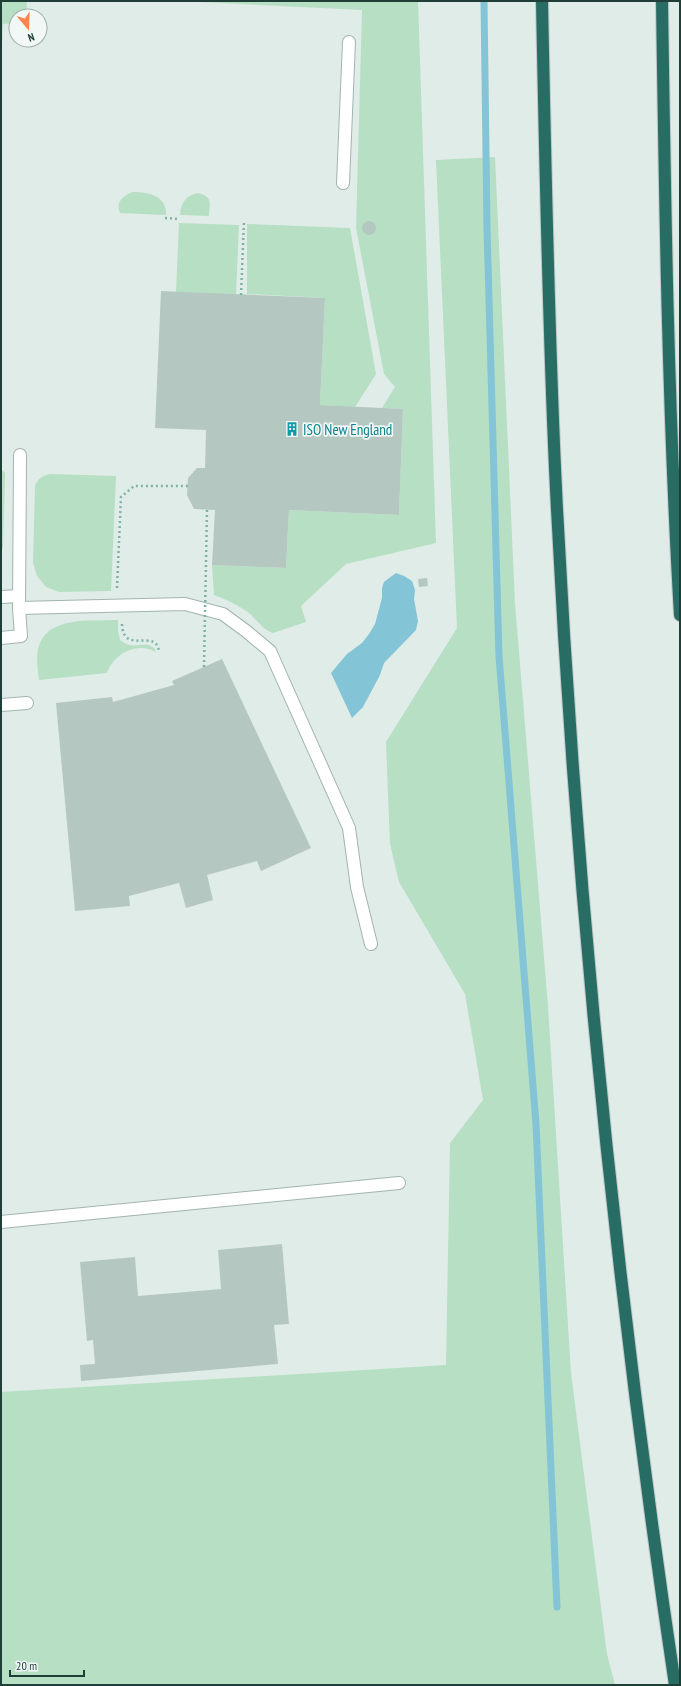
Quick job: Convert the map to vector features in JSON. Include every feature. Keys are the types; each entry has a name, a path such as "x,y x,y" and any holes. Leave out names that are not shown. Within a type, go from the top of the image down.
{"highway":[{"path":"542,1 548,280 555,470 568,688 584,905 605,1130 629,1341 657,1559 676,1685"},
{"path":"662,1 666,281 671,443 680,615"}],"lane":[{"path":"343,183 349,42"},
{"path":"1,638 21,636 19,602 20,454"},
{"path":"1,598 19,602 184,604 223,614 270,650 349,828 356,887 370,944"},
{"path":"1,705 27,703"},
{"path":"1,1222 399,1183"}],"path":[{"path":"165,218 180,219"},
{"path":"241,295 244,221"},
{"path":"117,591 121,497 134,486 188,486"},
{"path":"204,666 207,510"},
{"path":"122,620 122,633 125,638 130,640 152,642 158,647 159,652"}],"green space":[{"path":"1,1 27,1 27,8 8,8 8,24 3,24 1,68"},
{"path":"181,1 418,1 436,543 346,564 301,606 306,622 273,633 269,632 245,610 214,595 212,565 286,568 289,510 399,515 403,409 382,408 395,387 384,374 356,228 362,10"},
{"path":"495,157 515,603 548,1006 571,1373 607,1654 615,1685 1,1685 1,1392 446,1365 450,1143 483,1100 465,994 399,882 390,844 386,742 457,628 436,160"},
{"path":"133,192 156,196 164,203 166,215 120,213 119,206 121,200 126,195"},
{"path":"198,193 206,196 210,201 209,216 180,215 181,207 184,201 190,196"},
{"path":"179,223 239,225 236,295 176,292"},
{"path":"247,224 350,228 376,374 355,407 320,405 325,298 247,294"},
{"path":"1,469 5,473 5,476 3,547 1,554"},
{"path":"51,474 116,476 111,591 59,592 46,587 37,576 33,563 35,486 41,477"},
{"path":"118,620 120,640 129,645 152,646 156,652 141,648 127,651 115,660 107,673 39,680 37,653 43,638 50,630 71,622"}],"water":[{"path":"396,573 412,581 415,590 414,599 418,621 416,630 384,663 380,675 363,707 352,718 331,673 347,654 362,643 369,634 375,624 382,598 382,588 384,582"}],"building":[{"path":"369,221 374,223 376,228 374,233 369,235 364,233 362,228 364,223"},
{"name":"ISO New England","path":"161,291 325,298 320,405 403,409 399,515 289,510 286,568 212,565 215,510 194,509 187,495 188,478 197,468 205,468 206,430 155,428"},
{"path":"427,578 428,586 419,587 418,579"},
{"path":"222,659 311,848 261,871 257,861 207,875 213,900 186,908 179,883 129,896 130,906 75,911 56,703 112,697 113,702 174,685 172,681"},
{"path":"282,1244 289,1324 274,1325 278,1364 81,1381 80,1365 95,1364 93,1340 87,1341 80,1262 135,1257 138,1296 221,1289 218,1250"}],"waterway":[{"path":"484,1 487,228 499,656 536,1124 557,1607"}],"place":[{"name":"ISO New England","path":"292,429"}]}
